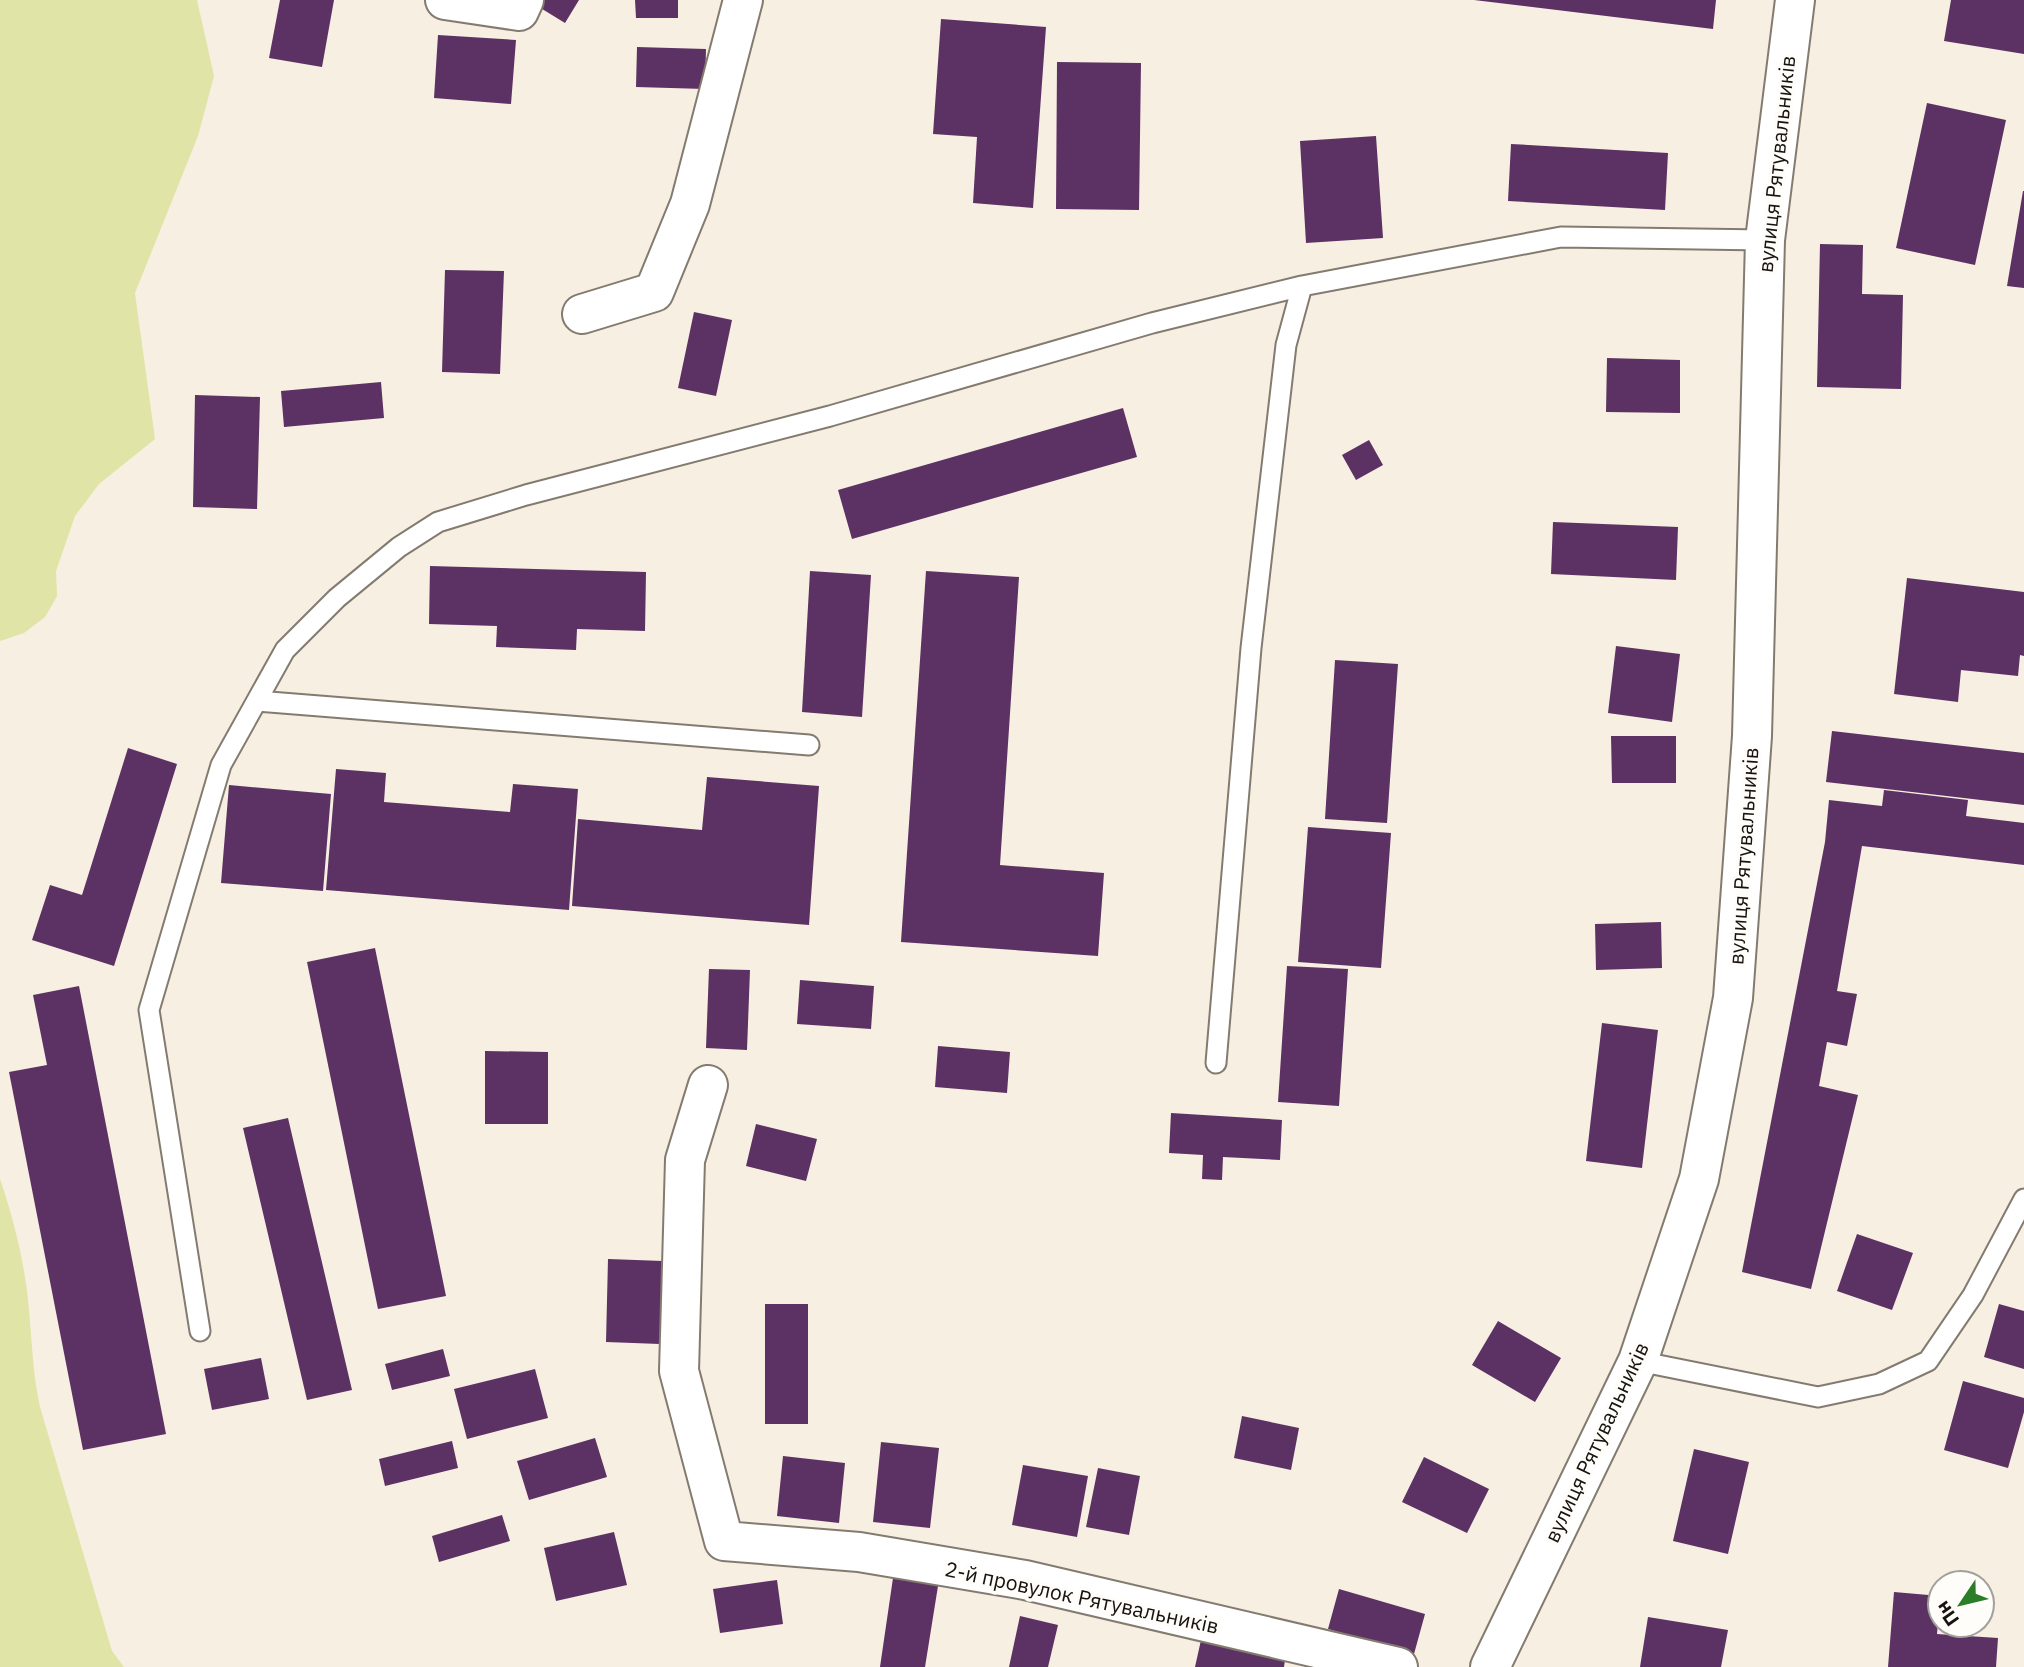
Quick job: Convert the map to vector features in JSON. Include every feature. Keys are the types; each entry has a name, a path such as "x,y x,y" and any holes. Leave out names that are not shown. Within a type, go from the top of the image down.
{"street":[{"path":"445,0 519,11 524,0"},
{"path":"582,314 654,292 690,204 743,0"},
{"name":"вулиця Рятувальників","path":"1490,1667 1638,1361 1699,1179 1733,998 1752,736 1765,240 1795,0"},
{"name":"2-й провулок Рятувальників","path":"708,1085 685,1160 679,1371 724,1541 859,1552 1025,1580 1398,1667"}],"lane":[{"path":"200,1331 149,1010 222,765 285,650 337,598 400,547 438,522 526,495 830,416 1152,323 1302,286 1561,237 1765,240"},
{"path":"1216,1063 1253,635 1286,345 1302,286"},
{"path":"257,701 809,745"},
{"path":"1638,1361 1818,1397 1879,1384 1928,1361 1973,1295 2024,1199"}],"green space":[{"path":"0,0 197,0 214,76 198,136 135,293 155,439 99,484 75,516 56,571 57,596 45,617 24,633 0,641"},
{"path":"0,1179 14,1223 24,1270 40,1407 112,1651 124,1667 0,1667"}],"building":[{"path":"280,0 334,0 322,67 269,58"},
{"path":"537,0 579,0 565,23 534,4"},
{"path":"635,0 678,0 678,18 636,18"},
{"path":"1474,0 1716,0 1713,29"},
{"path":"1951,0 2024,0 2024,54 1944,41"},
{"path":"941,19 1046,27 1033,208 973,203 977,137 933,134"},
{"path":"438,35 516,40 511,104 434,98"},
{"path":"637,47 706,49 705,89 636,87"},
{"path":"1057,62 1141,63 1139,210 1056,209"},
{"path":"1927,103 2006,120 1975,265 1896,248"},
{"path":"1376,136 1383,238 1306,243 1300,141"},
{"path":"1511,144 1668,153 1665,210 1508,201"},
{"path":"2024,191 2024,288 2007,286"},
{"path":"1820,244 1863,245 1862,294 1903,295 1901,389 1817,387"},
{"path":"445,270 504,271 500,374 442,372"},
{"path":"694,312 732,320 716,396 678,388"},
{"path":"1607,358 1680,360 1680,413 1606,412"},
{"path":"381,382 384,418 284,427 281,391"},
{"path":"195,395 260,397 257,509 193,507"},
{"path":"1123,408 1137,457 852,539 838,490"},
{"path":"1369,440 1383,465 1356,480 1342,455"},
{"path":"1553,522 1678,527 1676,580 1551,574"},
{"path":"430,566 646,572 645,631 577,629 576,650 496,647 497,626 429,624"},
{"path":"810,571 871,575 862,717 802,712"},
{"path":"926,571 1019,577 1000,865 1104,873 1098,956 901,942"},
{"path":"1907,578 2024,592 2024,656 2020,655 2018,676 1961,670 1958,702 1894,694"},
{"path":"1616,646 1680,654 1672,722 1608,713"},
{"path":"1335,660 1398,664 1387,823 1325,819"},
{"path":"1832,731 2024,753 2024,805 1826,782"},
{"path":"1611,736 1676,736 1676,783 1612,783"},
{"path":"128,748 177,764 114,966 32,940 50,885 82,895"},
{"path":"336,769 386,773 384,802 510,812 513,784 578,789 569,910 326,890"},
{"path":"707,777 819,786 809,925 572,906 578,819 702,830"},
{"path":"229,785 331,794 323,891 221,883"},
{"path":"1884,790 1968,800 1966,816 2024,823 2024,865 1862,846 1837,991 1857,994 1847,1046 1827,1042 1819,1086 1858,1095 1811,1289 1742,1272 1825,842 1829,800 1882,806"},
{"path":"1308,827 1391,833 1381,968 1298,962"},
{"path":"1661,922 1662,968 1596,970 1595,924"},
{"path":"375,948 446,1296 378,1309 307,962"},
{"path":"1287,966 1348,969 1339,1106 1278,1102"},
{"path":"709,969 750,970 747,1050 706,1048"},
{"path":"800,980 874,986 871,1029 797,1024"},
{"path":"79,986 166,1434 83,1450 9,1072 47,1065 33,995"},
{"path":"1602,1023 1658,1030 1642,1168 1586,1161"},
{"path":"938,1046 1010,1052 1007,1093 935,1087"},
{"path":"485,1051 548,1052 548,1124 485,1124"},
{"path":"1171,1113 1282,1120 1280,1160 1223,1157 1222,1180 1202,1179 1203,1155 1169,1153"},
{"path":"288,1118 352,1390 307,1400 243,1128"},
{"path":"756,1124 817,1139 806,1181 746,1166"},
{"path":"1857,1234 1913,1253 1892,1310 1837,1291"},
{"path":"608,1259 663,1261 660,1344 606,1342"},
{"path":"765,1304 808,1304 808,1424 765,1424"},
{"path":"1999,1304 2024,1311 2024,1369 1984,1357"},
{"path":"1498,1321 1561,1358 1535,1402 1472,1365"},
{"path":"443,1349 450,1376 392,1390 385,1364"},
{"path":"261,1358 269,1399 212,1410 204,1369"},
{"path":"535,1369 548,1418 467,1439 454,1389"},
{"path":"1963,1381 2024,1398 2024,1412 2008,1468 1944,1450"},
{"path":"1242,1416 1299,1428 1291,1470 1234,1458"},
{"path":"595,1438 607,1477 529,1500 517,1461"},
{"path":"452,1441 458,1468 385,1486 379,1459"},
{"path":"881,1442 939,1448 930,1528 873,1522"},
{"path":"1694,1449 1749,1462 1728,1554 1673,1541"},
{"path":"783,1456 845,1463 839,1523 777,1516"},
{"path":"1424,1457 1489,1489 1467,1533 1402,1502"},
{"path":"1023,1465 1088,1476 1077,1537 1012,1525"},
{"path":"1098,1468 1140,1476 1129,1535 1086,1527"},
{"path":"502,1515 510,1541 439,1562 432,1536"},
{"path":"614,1532 627,1585 556,1601 544,1548"},
{"path":"893,1578 938,1586 925,1667 880,1667"},
{"path":"777,1580 783,1624 720,1633 713,1589"},
{"path":"1339,1589 1425,1614 1414,1654 1328,1629"},
{"path":"1894,1592 1926,1595 1926,1639 1998,1638 1996,1667 1888,1667"},
{"path":"1020,1616 1058,1625 1048,1667 1009,1667"},
{"path":"1648,1617 1728,1630 1721,1667 1640,1667"},
{"path":"1201,1640 1285,1660 1284,1667 1195,1667"}]}
